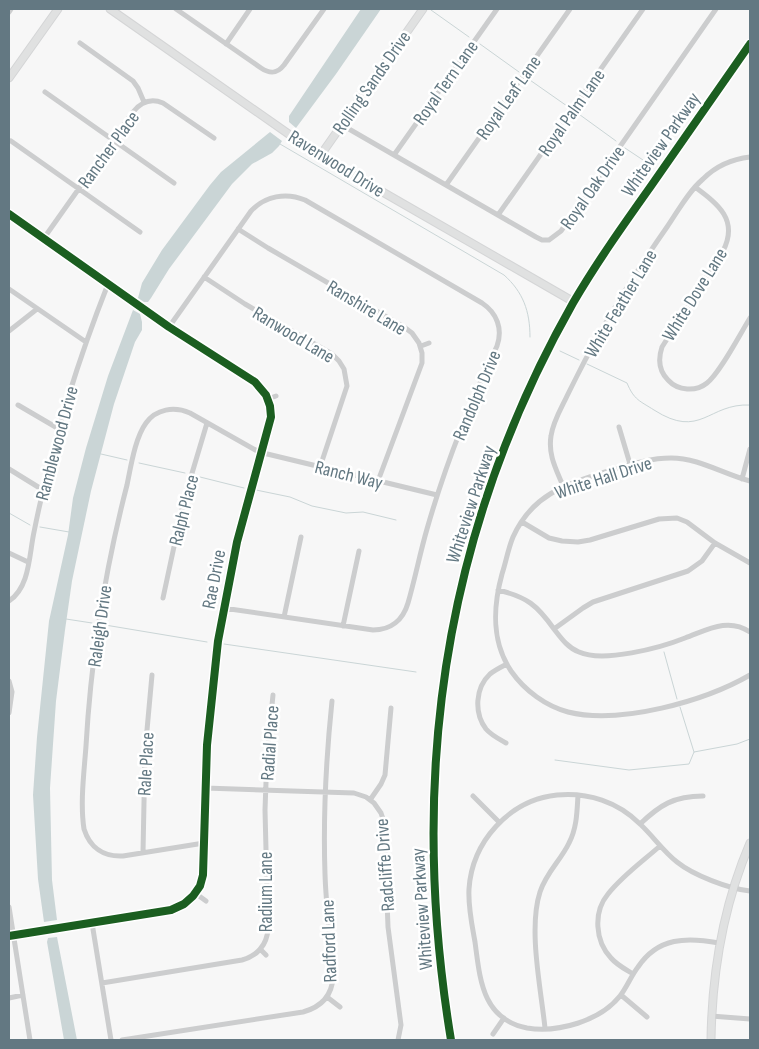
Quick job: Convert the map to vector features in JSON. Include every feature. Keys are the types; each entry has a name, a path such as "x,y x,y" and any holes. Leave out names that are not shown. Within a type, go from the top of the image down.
{"street":[{"path":"9,78 58,9"},
{"name":"Ravenwood Drive","path":"110,9 320,156 574,302"},
{"path":"177,9 263,70 275,72 286,62 324,9"},
{"path":"226,44 250,9"},
{"name":"Rolling Sands Drive","path":"320,156 423,9"},
{"name":"Royal Tern Lane","path":"394,155 497,9"},
{"name":"Royal Leaf Lane","path":"446,185 570,9"},
{"name":"Royal Palm Lane","path":"498,215 643,9"},
{"name":"Royal Oak Drive","path":"342,125 542,240 549,240 556,236 716,9"},
{"path":"80,43 133,81 144,102"},
{"name":"Whiteview Parkway","path":"451,1040 437,934 432,842 437,738 450,643 470,551 498,464 535,377 574,302 613,239 750,44"},
{"path":"45,92 174,183"},
{"name":"Rancher Place","path":"44,238 133,112 144,102 154,100 163,103 214,138"},
{"path":"11,141 140,232"},
{"name":"White Feather Lane","path":"563,486 552,461 552,433 557,418 596,339 651,250 695,187 719,166 750,157"},
{"name":"White Dove Lane","path":"695,187 715,202 723,212 727,221 728,236 723,251 662,347 659,362 664,375 680,388 694,389 704,385 715,375 750,318"},
{"name":"Randolph Drive","path":"169,327 251,211 262,202 280,196 299,198 482,303 492,311 499,327 498,342 466,414 437,495 408,603 403,615 392,626 380,629 343,626 223,608"},
{"path":"9,214 169,327 252,379 261,387 268,399 276,396"},
{"name":"Ranshire Lane","path":"238,229 404,327 414,335 421,346 421,366 378,481"},
{"name":"Ranwood Lane","path":"204,277 332,354 341,363 347,376 346,391 320,467"},
{"name":"Ramblewood Drive","path":"9,601 23,586 43,490 59,429 86,342 108,284"},
{"path":"9,288 86,342"},
{"path":"9,331 37,309"},
{"path":"421,346 429,343"},
{"name":"Rae Drive","path":"196,893 204,871 205,788 210,707 223,608 237,542 270,420 268,399"},
{"path":"18,405 59,429"},
{"name":"Raleigh Drive","path":"204,844 120,856 103,853 92,845 84,829 87,733 100,614 120,513 136,450 143,428 156,414 171,409 187,412 261,452"},
{"name":"Ralph Place","path":"163,598 184,500 207,423"},
{"path":"619,427 630,464"},
{"path":"742,479 750,449"},
{"name":"Ranch Way","path":"261,452 437,495"},
{"name":"White Hall Drive","path":"750,481 699,463 681,459 653,459 630,464 553,491 538,503 522,522 511,544 498,590 495,612 498,642 507,664 520,683 542,701 568,712 595,716 629,714 671,706 702,696 750,675"},
{"path":"9,469 43,490"},
{"path":"522,522 549,538 578,542 654,520 672,518 687,522 716,543 750,563"},
{"path":"284,617 301,537"},
{"path":"554,628 593,602 688,571 705,557 716,543"},
{"path":"343,626 359,551"},
{"path":"9,553 28,562"},
{"path":"498,590 530,602 540,610 573,649 584,654 598,656 652,648 722,624 738,626 750,632"},
{"path":"506,743 485,727 480,716 478,702 480,689 486,679 493,672 507,664"},
{"name":"Rale Place","path":"143,853 145,759 152,675"},
{"path":"9,681 12,689 9,713"},
{"name":"Radial Place","path":"265,790 273,695"},
{"name":"Radford Lane","path":"122,1040 303,1012 315,1008 327,997 332,986 333,977 325,874 325,792 332,701"},
{"path":"370,800 382,784 385,774 391,708"},
{"name":"Radcliffe Drive","path":"205,788 356,794 370,800 380,811 384,822 388,920 401,1028 398,1040"},
{"name":"Radium Lane","path":"102,983 242,960 252,956 260,949 266,939 268,928 265,790"},
{"path":"545,1028 536,940 536,912 545,881 566,849 573,834 578,794"},
{"path":"719,943 691,939 669,943 649,954 633,974 620,995 608,1008 590,1020 575,1025 545,1028 524,1027 504,1018 488,1000 481,985 469,892 471,874 476,857 485,840 499,822 517,809 535,800 552,796 578,794 610,803 626,812 672,858 688,870 700,876 750,891"},
{"path":"473,796 499,822"},
{"path":"640,824 655,810 666,804 684,797 703,796"},
{"path":"711,1040 711,1016 719,943 734,887 750,843"},
{"path":"633,974 612,960 603,947 598,929 599,913 603,901 610,891 660,846"},
{"path":"11,936 171,910 184,904 196,893 206,901"},
{"path":"9,907 11,936 30,1040"},
{"path":"92,923 111,1040"},
{"path":"260,949 266,954"},
{"path":"9,998 23,995"},
{"path":"620,995 648,1017"},
{"path":"327,997 340,1007"},
{"path":"711,1016 750,1019"},
{"path":"493,1034 504,1018"}],"shaded area":[{"path":"361,9 381,9 296,128 289,122 289,116"},
{"path":"270,132 282,141 279,146 272,153 252,164 232,184 169,269 148,302 138,298 142,283 162,250 210,185 221,172"},
{"path":"133,310 140,314 142,330 135,342 114,404 91,491 72,581 56,701 50,788 52,880 57,920 44,922 38,879 33,795 49,621 68,535 73,498 86,448 108,376"},
{"path":"57,937 77,1040 64,1040 47,942 48,938"}],"waterway":[{"path":"431,10 469,37"},
{"path":"480,44 519,72"},
{"path":"527,78 567,106"},
{"path":"576,112 616,141"},
{"path":"280,144 504,275 521,295 529,319 530,337"},
{"path":"625,148 649,164"},
{"path":"560,351 579,360"},
{"path":"587,364 627,383 635,397 654,410 683,422 704,418 724,409 750,405"},
{"path":"101,454 127,460"},
{"path":"139,463 185,473"},
{"path":"196,476 244,488"},
{"path":"256,490 290,497 312,506 346,513 363,512 396,520"},
{"path":"9,513 30,525"},
{"path":"40,527 69,532"},
{"path":"66,619 92,623"},
{"path":"105,625 207,642"},
{"path":"224,644 416,672"},
{"path":"664,652 677,699"},
{"path":"680,707 694,752"},
{"path":"555,760 629,770 689,764 694,752 737,744 750,739"}],"cycle path":[{"path":"451,1040 439,943 434,848 436,753 447,661 465,569 493,479 528,390 573,303 611,243 750,44"},
{"path":"9,214 169,327 255,382 266,395 271,417 237,542 218,641 207,745 203,875 200,886 184,904 171,910 9,936"}]}
